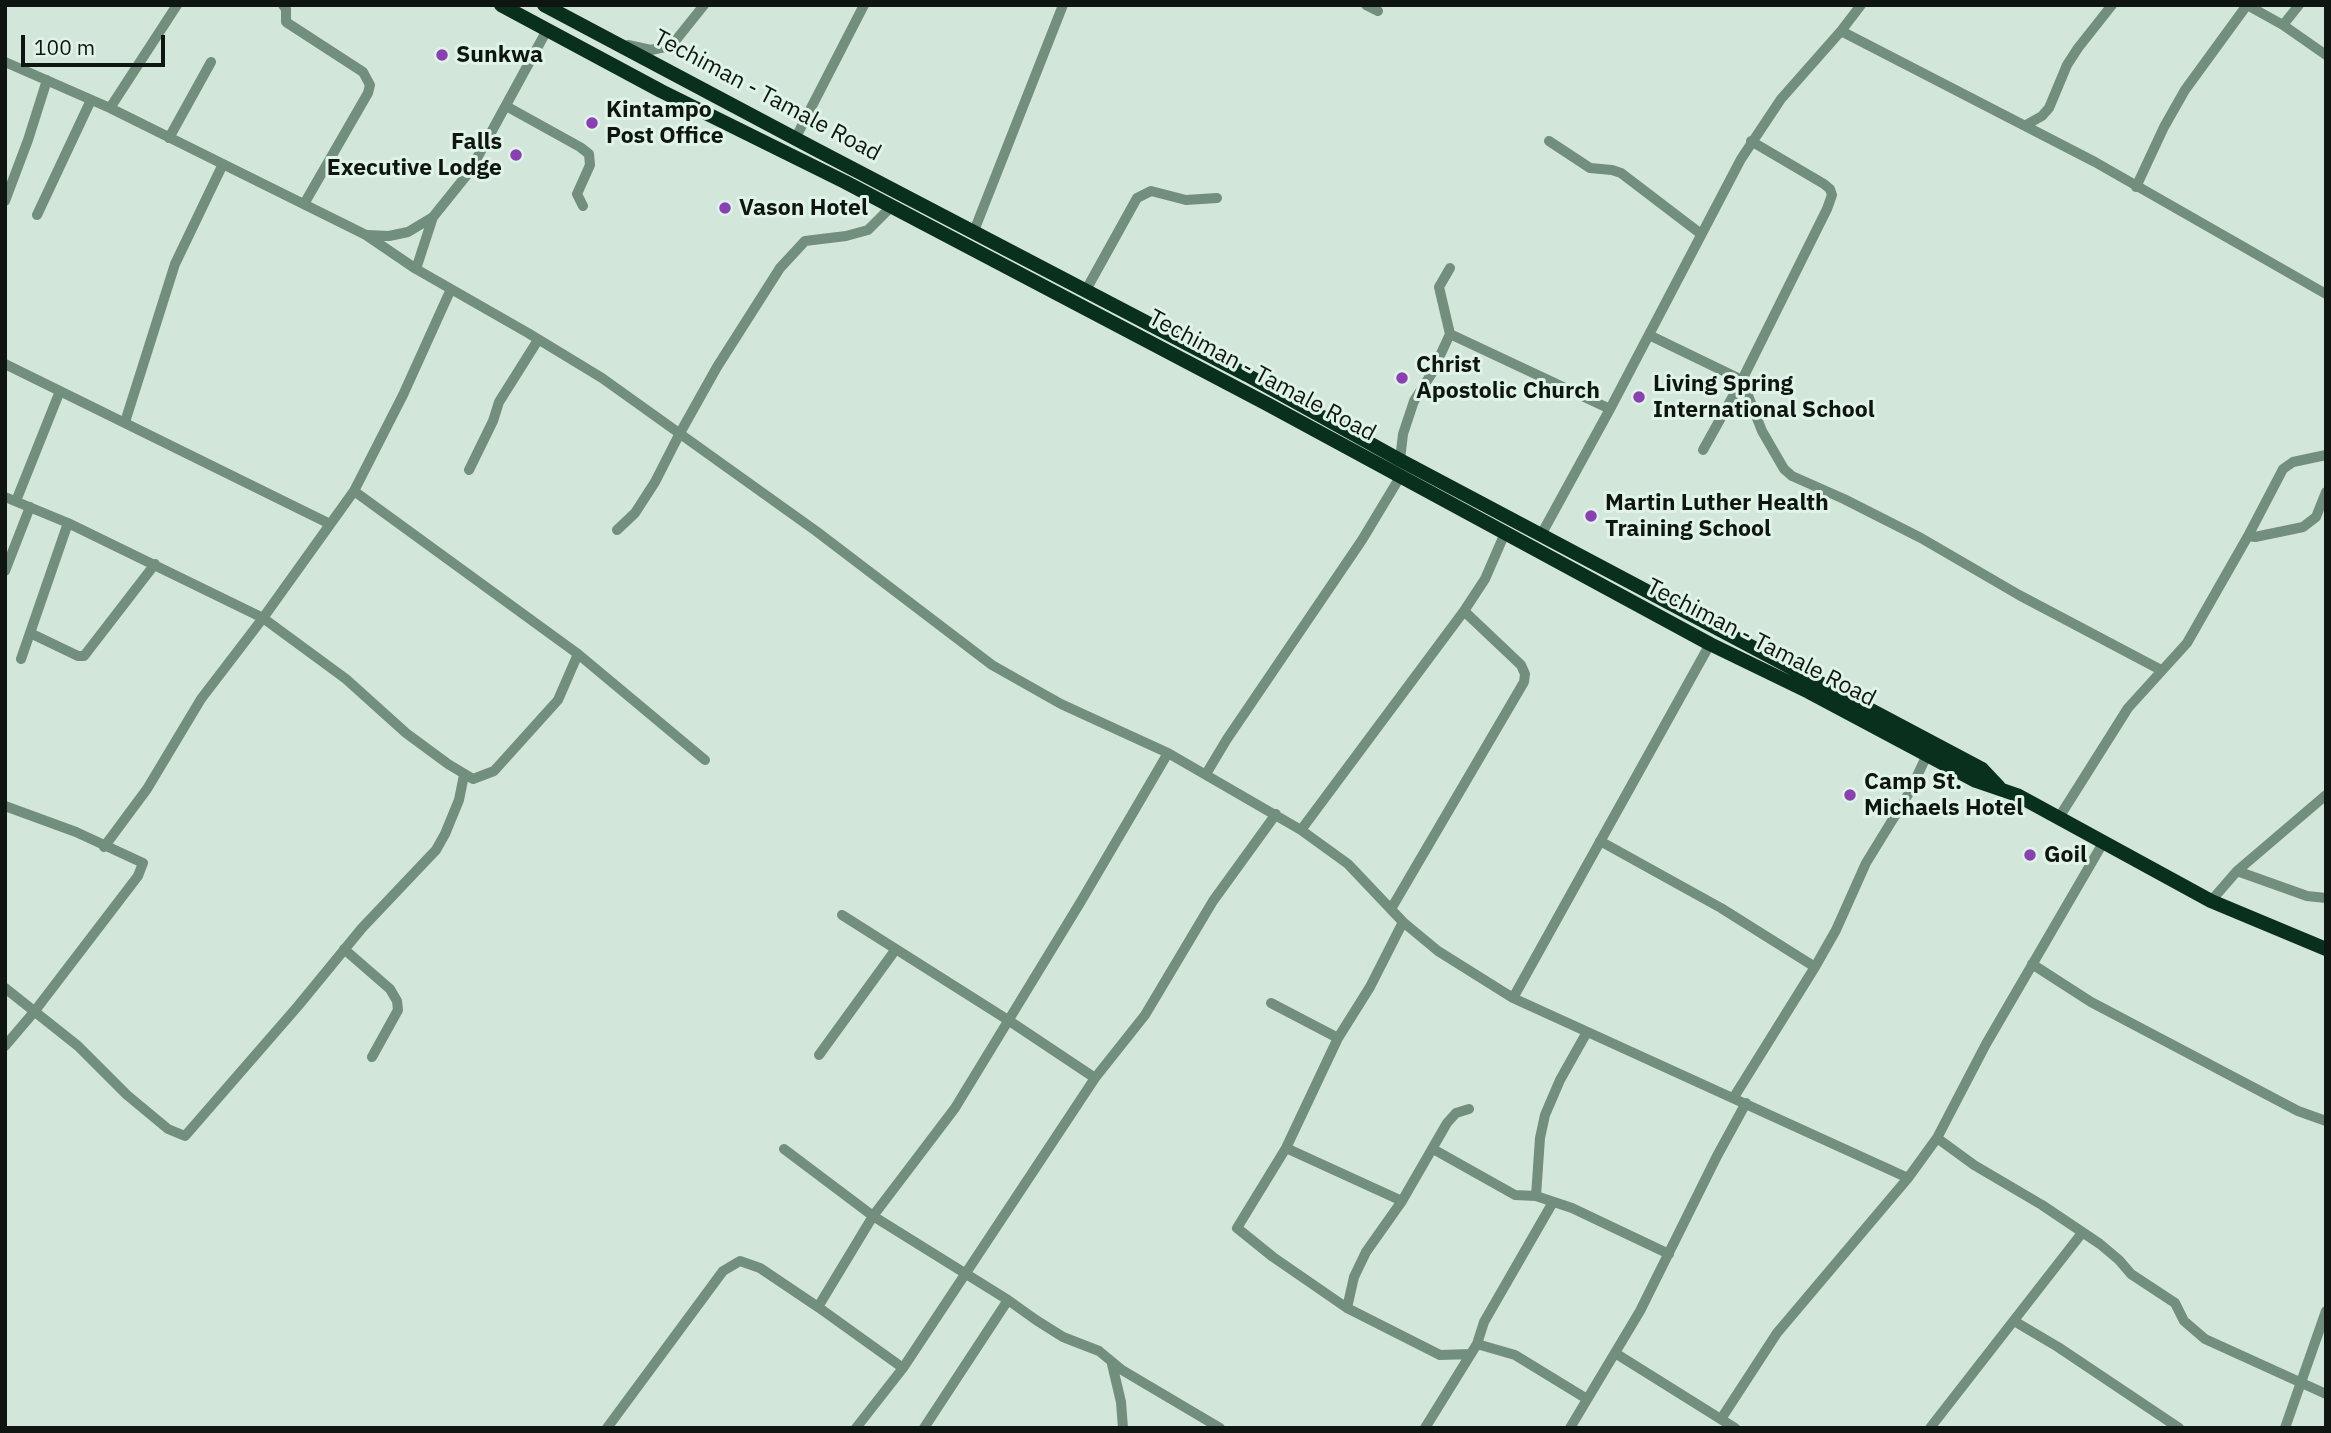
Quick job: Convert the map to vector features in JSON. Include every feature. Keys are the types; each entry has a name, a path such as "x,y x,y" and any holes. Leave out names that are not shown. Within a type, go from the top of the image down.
{"highway":[{"name":"Techiman - Tamale Road","path":"501,5 1267,404 1710,644 1809,692 1976,781 2017,794 2211,901 2326,949"},
{"name":"Techiman - Tamale Road","path":"550,9 1247,375 1400,460 1982,769 1999,788"},
{"path":"547,30 550,9"}],"street":[{"path":"110,108 177,5"},
{"path":"283,5 286,9 286,22 363,72 370,85 368,93 304,204"},
{"path":"617,43 651,50 665,47 676,40 704,5"},
{"path":"795,139 864,5"},
{"path":"974,231 1063,5"},
{"path":"1366,5 1378,11"},
{"path":"1541,535 1751,141 1782,99 1842,31 1861,5"},
{"path":"2026,125 2042,116 2049,108 2067,65 2112,5"},
{"path":"2136,187 2185,90 2247,5 2283,25 2326,55"},
{"path":"2283,25 2299,5"},
{"path":"366,235 389,236 408,232 433,217 470,171 547,30"},
{"path":"1842,31 2026,125 2326,294"},
{"path":"5,62 110,108 366,235 416,270 602,379 816,531 992,665 1061,704 1168,753 1301,830 1348,864 1403,922 1438,951 1513,998 1908,1178"},
{"path":"169,138 211,62"},
{"path":"5,201 47,80"},
{"path":"37,215 91,100"},
{"path":"506,106 580,146 589,154 590,165 577,194 583,206"},
{"path":"1549,141 1590,168 1621,173 1701,234"},
{"path":"1703,450 1742,380 1832,195 1824,184 1751,141"},
{"path":"125,422 175,264 222,164"},
{"path":"1086,290 1137,198 1151,191 1186,200 1217,198"},
{"path":"617,530 642,503 680,433 780,268 805,241 846,236 868,230 891,207"},
{"path":"416,270 433,217"},
{"path":"1400,460 1403,434 1415,401 1432,373 1450,334 1439,287 1450,268"},
{"path":"104,847 147,789 201,699 354,491 403,395 451,289"},
{"path":"1450,334 1610,409"},
{"path":"1649,335 1742,380 1762,431 1784,469 1792,476 1922,538 2019,595 2161,670"},
{"path":"469,470 493,421 499,402 538,340"},
{"path":"5,364 330,524"},
{"path":"60,391 10,499 68,523 263,618 346,679 406,733 464,775 473,779 494,771 558,700 578,654"},
{"path":"2059,819 2128,708 2187,643 2283,469 2293,462 2326,455"},
{"path":"1206,774 1362,540 1400,477"},
{"path":"354,491 578,654 705,761"},
{"path":"2248,536 2256,537 2303,527 2316,517 2326,492"},
{"path":"5,571 30,507"},
{"path":"22,659 68,523"},
{"path":"1301,830 1464,611 1485,579 1505,534"},
{"path":"30,633 78,656 84,656 155,564"},
{"path":"1391,909 1524,682 1525,674 1521,665 1464,611"},
{"path":"1513,998 1710,644"},
{"path":"818,1307 873,1216 955,1108 1168,753"},
{"path":"1734,1097 1836,930 1866,863 1909,793 1927,755"},
{"path":"5,988 78,1046 127,1095 168,1129 186,1136 344,950 436,850 459,800 464,775"},
{"path":"2211,901 2237,871 2326,795"},
{"path":"5,806 141,860 142,866 138,876 5,1046"},
{"path":"856,1428 904,1368 1043,1153 1095,1078 1145,1014 1213,901 1276,814"},
{"path":"1600,841 1721,908 1815,967"},
{"path":"1721,1419 1777,1333 1908,1178 1937,1138 1986,1044 2103,843"},
{"path":"2237,871 2307,896 2326,898"},
{"path":"842,915 1095,1078"},
{"path":"1403,922 1370,988 1338,1038 1286,1148 1237,1228 1273,1257 1347,1308 1440,1355 1471,1354"},
{"path":"819,1055 896,949"},
{"path":"344,950 390,989 397,1001 398,1010 372,1057"},
{"path":"2032,964 2091,1002 2298,1111 2326,1121"},
{"path":"1272,1003 1338,1038"},
{"path":"1536,1196 1540,1138 1545,1115 1560,1080 1587,1032"},
{"path":"1570,1428 1669,1255 1746,1103"},
{"path":"1347,1308 1354,1277 1367,1252 1402,1201 1447,1123 1456,1112 1469,1109"},
{"path":"1937,1138 1974,1165 2042,1205 2119,1259 2131,1274 2175,1303 2184,1321 2205,1339 2326,1394"},
{"path":"1286,1148 1402,1201"},
{"path":"785,1149 873,1216 1063,1337 1100,1352 1112,1364 1220,1428"},
{"path":"1433,1149 1516,1195 1536,1196 1572,1208 1669,1255"},
{"path":"1425,1428 1478,1344 1484,1322 1553,1202"},
{"path":"1930,1428 2082,1233"},
{"path":"607,1428 723,1271 740,1261 760,1268 904,1368"},
{"path":"924,1428 1008,1300"},
{"path":"2284,1428 2326,1311"},
{"path":"2014,1321 2179,1428"},
{"path":"1478,1344 1515,1355 1587,1399"},
{"path":"1615,1353 1735,1428"},
{"path":"1112,1364 1121,1402 1123,1428"}],"place":[{"name":"Sunkwa","path":"442,55"},
{"name":"Kintampo Post Office","path":"592,123"},
{"name":"Falls Executive Lodge","path":"516,155"},
{"name":"Vason Hotel","path":"725,208"},
{"name":"Christ Apostolic Church","path":"1402,378"},
{"name":"Living Spring International School","path":"1639,397"},
{"name":"Martin Luther Health Training School","path":"1591,516"},
{"name":"Camp St. Michaels Hotel","path":"1850,795"},
{"name":"Goil","path":"2030,855"}]}
